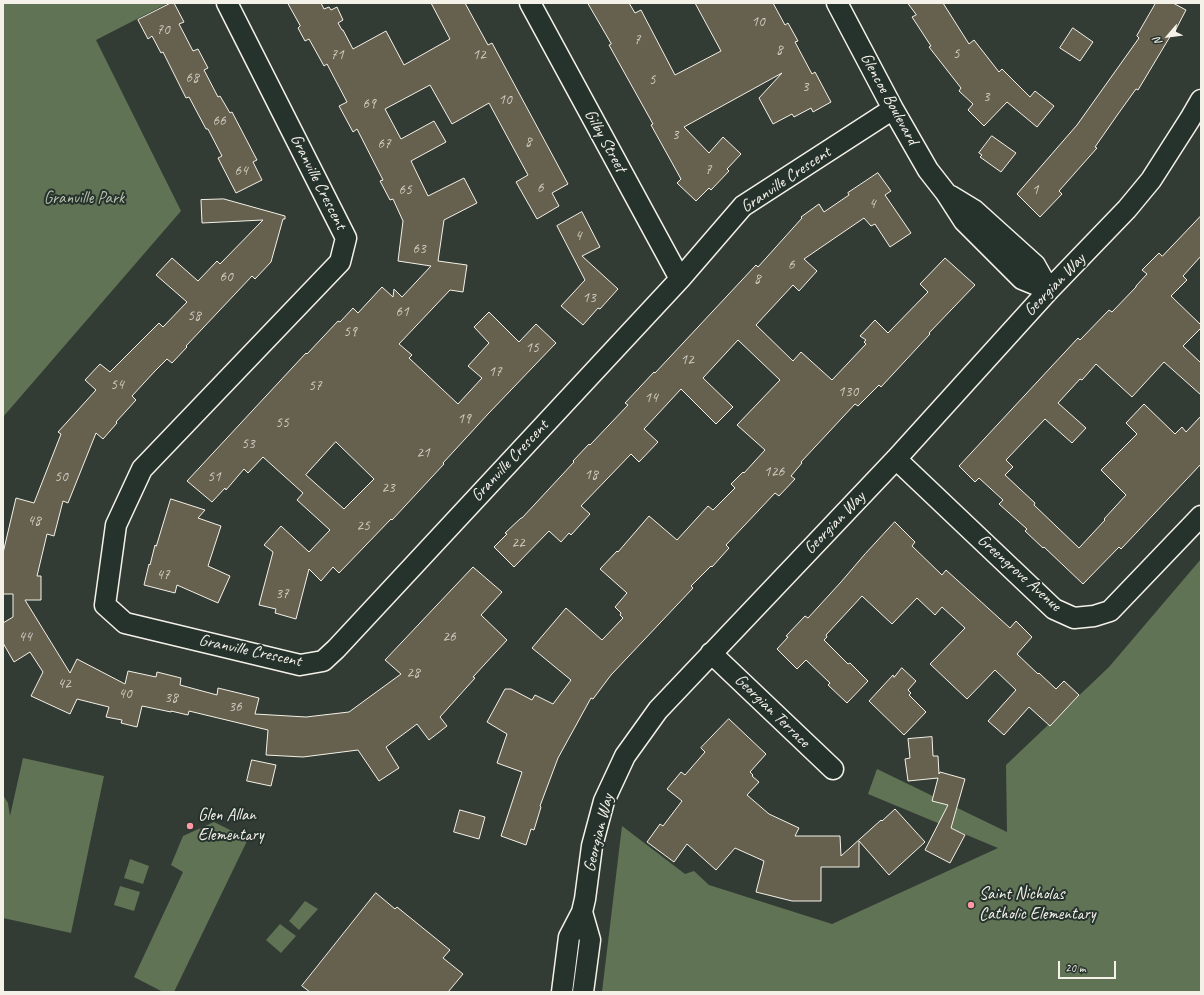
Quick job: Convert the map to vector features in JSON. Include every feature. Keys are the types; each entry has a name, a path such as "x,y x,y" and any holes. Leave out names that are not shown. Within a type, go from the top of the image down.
{"street":[{"name":"Granville Crescent","path":"227,3 346,238 340,262 142,469 116,524 105,604 125,623 300,664 323,661 341,643 680,279 743,206 893,109"},
{"name":"Gilby Street","path":"530,3 680,279"},
{"name":"Glencoe Boulevard","path":"837,3 893,109 928,170 946,193 964,221 1022,279 1049,290"},
{"name":"Georgian Way","path":"562,992 569,937 582,912 592,846 604,801 626,756 658,710 896,459 1049,290 1136,198 1150,180 1201,100"},
{"name":"Greengrove Avenue","path":"896,459 1054,609 1074,618 1094,616 1110,611 1201,516"},
{"name":"Georgian Terrace","path":"711,653 833,769"},
{"path":"582,912 590,940 584,992"}],"green space":[{"name":"Granville Park","path":"3,3 168,3 96,40 181,211 3,417"},
{"path":"1201,559 1201,992 602,992 622,826 685,874 694,871 709,885 832,924 998,848 868,794 877,769 1007,832 1006,765 1109,667"},
{"path":"23,758 104,776 71,933 3,918 3,795 8,803 10,816"},
{"path":"214,822 248,839 174,992 163,992 134,977 183,872 171,865 183,836"},
{"path":"130,859 149,866 143,884 124,878"},
{"path":"120,886 140,892 134,911 114,905"},
{"path":"305,901 318,909 299,930 289,921"},
{"path":"280,924 296,936 281,953 266,940"}],"building":[{"path":"171,3 174,3 184,22 179,24 193,51 198,49 208,68 204,70 218,97 220,96 230,113 232,112 257,160 253,162 262,180 236,193 218,158 222,156 208,129 206,129 189,97 186,98 163,52 161,53 152,36 148,39 138,20"},
{"path":"288,3 321,3 324,9 329,7 331,10 337,7 343,20 338,23 353,49 386,31 404,65 450,39 431,3 465,3 488,45 492,43 568,184 552,193 559,206 537,219 516,182 528,175 489,103 452,124 430,85 385,109 401,139 434,121 446,142 411,161 428,196 464,178 477,203 444,220 438,261 467,265 463,292 450,290 399,344 412,355 409,358 458,404 482,378 468,366 489,343 474,327 489,312 519,342 536,324 556,343 488,414 392,520 391,519 339,573 333,567 321,581 309,569 296,619 275,613 276,609 259,605 273,552 264,545 281,526 309,552 330,530 297,500 303,493 263,457 248,473 244,469 226,490 225,488 212,502 187,481 306,353 307,354 338,321 340,322 353,308 358,313 382,287 393,297 394,289 402,297 431,266 398,261 403,221 393,199 390,200 380,181 383,180 357,129 353,132 339,106 347,102 327,64 324,66 309,39 305,41 298,28 300,26","holes":["336,442 374,479 344,509 306,475"]},
{"path":"588,3 629,3 635,13 641,10 675,75 721,51 695,3 773,3 785,25 788,23 798,41 795,42 812,74 815,72 831,102 813,112 811,108 794,117 792,114 773,124 759,98 782,73 684,127 709,153 723,137 741,154 727,169 729,171 711,190 709,188 696,201 677,183 681,179 651,125 653,124 609,45 611,44"},
{"path":"908,3 943,3 969,44 974,40 999,72 1002,69 1030,97 1035,91 1054,106 1037,127 1007,102 984,126 968,110 973,104 959,91 961,88 929,47 931,46 912,17 916,15"},
{"path":"1156,3 1173,3 1186,10 1175,31 1174,30 1138,90 1136,89 1118,114 1095,147 1097,148 1059,191 1062,194 1040,217 1017,194 1077,125 1139,38 1137,36"},
{"path":"1073,28 1093,42 1080,61 1060,48"},
{"path":"992,136 1016,153 1001,172 980,157 982,155 979,153"},
{"path":"878,173 891,191 885,195 911,233 890,247 875,224 871,226 864,218 804,259 817,271 799,291 793,285 756,325 793,361 801,352 832,380 866,344 864,342 866,340 860,336 875,320 888,333 928,292 920,284 945,258 975,285 929,333 930,334 881,387 879,385 858,406 855,404 801,462 802,463 791,476 795,479 779,496 775,493 726,545 729,548 712,567 711,566 691,586 693,588 611,675 593,699 591,698 558,758 540,806 541,807 534,830 531,829 526,845 501,836 522,772 497,763 507,734 487,722 505,689 511,689 532,700 535,695 553,704 571,680 532,648 566,608 602,640 623,618 620,615 621,613 615,607 627,593 600,569 617,551 618,552 649,516 677,540 708,506 713,510 735,488 731,484 743,472 744,473 765,450 737,425 780,380 738,340 703,378 733,407 716,424 681,389 644,429 658,442 639,462 631,454 581,506 590,514 571,535 569,533 561,542 549,531 514,567 494,547 507,534 505,533 522,518 574,462 573,461 628,405 625,403 654,372 655,373 756,265 758,267 802,218 801,217 819,204 824,212 849,195 848,193"},
{"path":"224,199 285,216 271,262 255,279 252,276 186,346 187,347 172,363 167,359 155,371 132,396 136,400 103,439 96,433 68,503 63,501 54,536 47,534 37,576 41,576 41,600 25,600 70,673 77,659 125,684 128,671 156,677 157,672 181,678 180,685 217,695 218,688 259,698 255,714 306,717 349,712 401,674 385,660 473,567 502,592 481,615 507,640 473,677 475,678 440,717 447,726 429,740 417,724 386,747 399,768 379,781 358,750 303,757 266,755 268,730 189,711 188,715 142,706 137,727 121,723 122,720 106,717 109,707 77,699 70,714 31,696 43,672 30,652 14,662 3,643 3,623 13,617 13,594 3,594 3,553 16,498 34,503 61,434 58,432 96,390 85,380 100,364 110,372 159,323 163,327 187,302 156,275 172,258 198,281 217,261 220,264 263,220 202,223 201,200"},
{"path":"582,212 600,247 582,256 618,289 583,325 561,306 585,280 557,226"},
{"path":"1201,216 1201,256 1183,276 1187,280 1171,296 1201,325 1201,328 1183,346 1201,363 1201,395 1164,362 1132,397 1096,364 1058,403 1086,428 1072,443 1045,419 1006,460 1013,467 1005,475 1079,548 1126,495 1101,470 1137,434 1126,423 1144,404 1175,434 1182,427 1186,432 1201,416 1201,464 1121,549 1119,547 1083,584 1025,531 1027,529 999,504 1003,500 979,478 975,482 959,466 1078,338 1080,340 1109,310 1112,312 1136,287 1147,274 1142,270 1159,253 1162,256"},
{"path":"171,499 205,510 198,518 221,526 208,566 230,576 218,603 177,585 175,593 144,585 149,564 150,565 155,545 156,546"},
{"path":"895,522 915,542 912,546 942,575 946,570 1010,628 1016,621 1032,637 1017,654 1038,674 1039,673 1056,689 1064,681 1079,695 1050,726 1029,707 1004,735 988,721 1016,690 995,670 967,699 930,664 965,628 942,607 935,615 917,598 892,624 862,596 826,635 827,637 824,640 868,681 847,703 828,685 830,683 806,660 797,669 777,649 788,637 786,636 805,616 808,618"},
{"path":"902,668 916,681 908,690 911,693 909,695 926,712 904,735 869,701 893,675 894,677"},
{"path":"729,719 766,754 750,772 759,782 747,795 769,814 799,828 795,836 840,836 841,856 895,809 925,842 889,875 859,841 859,867 821,867 821,901 792,901 756,892 764,861 735,848 716,870 687,844 674,862 647,842 660,824 663,826 682,801 667,789 681,772 685,775 705,752 701,748"},
{"path":"932,737 933,756 938,756 939,774 940,772 965,779 951,828 965,835 950,863 925,850 948,805 932,801 938,778 908,781 905,759 910,758 908,739"},
{"path":"252,760 276,765 271,786 247,781"},
{"path":"460,810 485,817 479,839 454,832"},
{"path":"376,893 395,909 397,907 450,950 443,958 463,974 448,992 310,992 302,986"}],"place":[{"name":"Glen Allan Elementary","path":"190,826"},
{"name":"Saint Nicholas Catholic Elementary","path":"971,905"}]}
